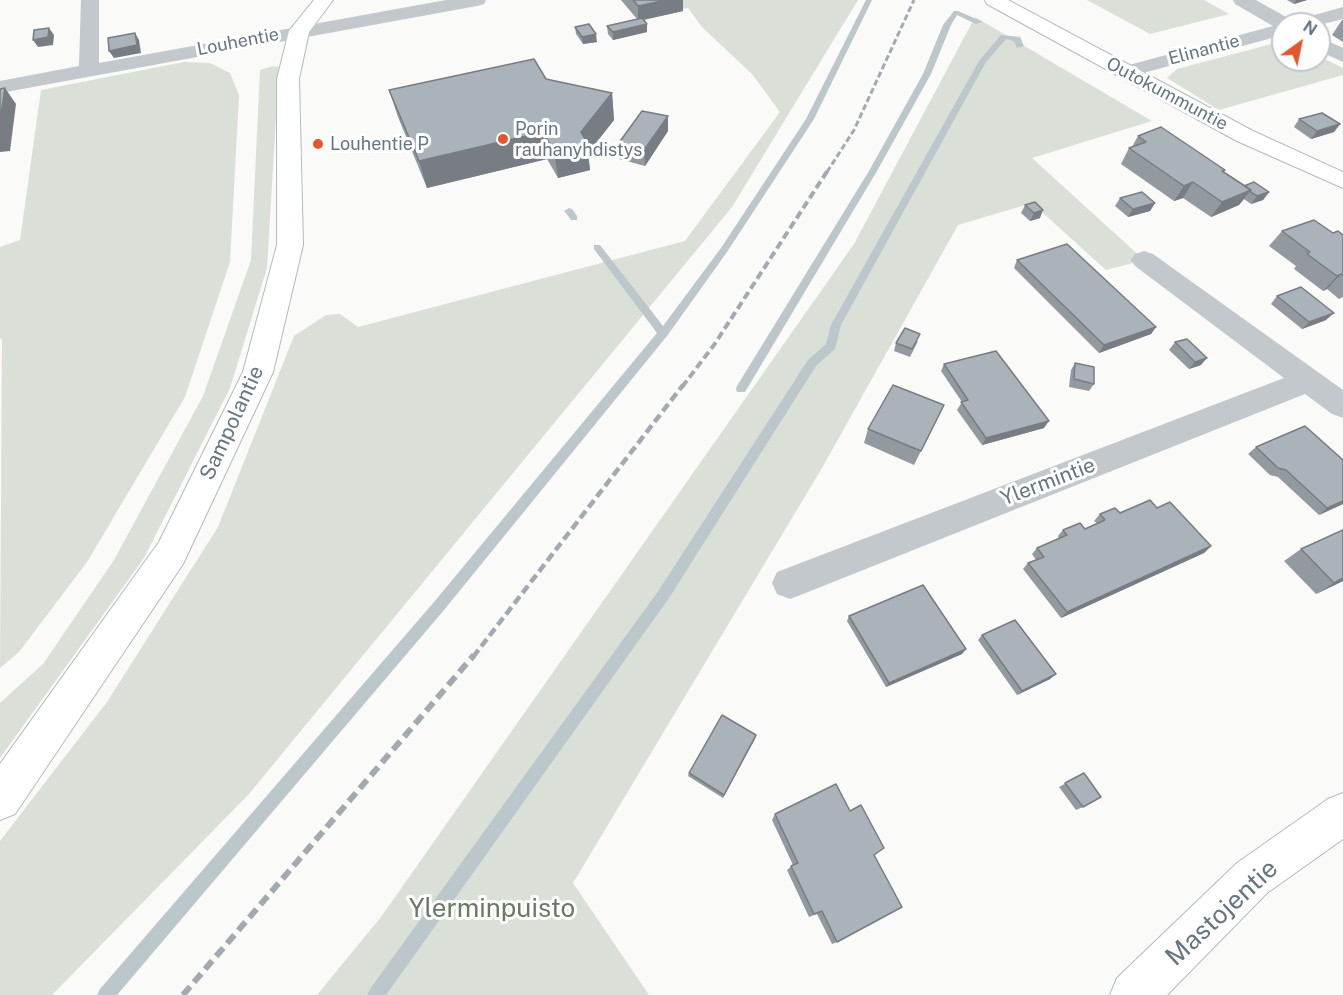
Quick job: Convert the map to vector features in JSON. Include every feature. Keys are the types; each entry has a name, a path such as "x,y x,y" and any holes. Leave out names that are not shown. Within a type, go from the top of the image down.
{"street":[{"path":"89,70 90,0"},
{"name":"Sampolantie","path":"0,799 171,553 258,372 290,245 287,146 288,79 299,31 324,0"},
{"name":"Louhentie","path":"0,87 477,0"},
{"name":"Outokummuntie","path":"994,0 1245,136 1343,181"},
{"path":"1242,0 1271,16"},
{"name":"Elinantie","path":"1125,72 1271,32"},
{"path":"1144,260 1343,406"},
{"name":"Ylermintie","path":"790,583 1307,381"},
{"name":"Mastojentie","path":"1134,995 1252,878 1343,814"}],"green space":[{"path":"673,0 858,0 732,207 248,795 52,995 0,995 0,841 107,702 218,527 294,336 326,315 340,314 358,327 685,241 780,112 752,74 702,27 688,8 681,9"},
{"path":"1087,0 1204,0 1229,14 1150,34"},
{"name":"Ylerminpuisto","path":"975,17 1152,121 1032,158 1144,260 1106,270 1032,203 958,225 822,468 573,883 649,995 317,995 381,917 854,244"},
{"path":"1271,44 1271,72 1331,72 1331,62 1343,68 1343,75 1219,110 1167,78 1177,69"},
{"path":"184,62 210,63 230,73 239,95 230,262 185,397 87,562 19,652 0,668 2,339 0,338 0,247 20,240 41,90"},
{"path":"273,66 279,67 267,268 230,388 144,558 0,758 0,703 43,664 114,560 203,396 251,260 260,70"}],"building":[{"path":"633,0 667,0 638,6"},
{"path":"642,18 647,24 613,32 607,26"},
{"path":"589,24 596,34 582,37 575,27"},
{"path":"49,28 48,37 33,40 34,30"},
{"path":"135,33 137,45 109,51 108,38"},
{"path":"534,59 546,79 612,93 581,132 587,143 554,151 543,132 419,161 389,90"},
{"path":"5,88 0,120 0,89"},
{"path":"642,111 668,116 644,150 618,144"},
{"path":"1322,113 1340,124 1317,131 1299,119"},
{"path":"1161,127 1251,190 1222,202 1193,182 1184,186 1129,148 1146,142 1138,136"},
{"path":"1254,182 1269,192 1257,196 1244,186"},
{"path":"1142,192 1155,203 1133,209 1120,198"},
{"path":"1035,202 1043,210 1034,213 1025,205"},
{"path":"1314,220 1333,233 1338,231 1343,235 1343,276 1341,274 1337,276 1307,254 1310,252 1282,231"},
{"path":"1067,244 1156,327 1104,345 1017,260"},
{"path":"1301,287 1334,313 1309,322 1277,296"},
{"path":"905,328 920,334 912,349 896,343"},
{"path":"1187,339 1207,358 1195,362 1175,342"},
{"path":"996,351 1049,421 986,438 961,402 968,400 944,364"},
{"path":"1075,363 1094,367 1094,384 1074,379"},
{"path":"893,385 944,405 921,451 868,429"},
{"path":"1305,426 1343,460 1343,501 1327,508 1286,470 1278,468 1256,447"},
{"path":"1150,500 1157,508 1170,502 1211,546 1067,612 1028,563 1044,557 1037,548 1067,535 1063,530 1080,523 1085,529 1105,520 1100,514 1115,508 1120,513"},
{"path":"1343,530 1343,578 1334,583 1301,549"},
{"path":"923,585 966,649 889,683 849,616"},
{"path":"1015,620 1056,674 1022,691 982,635"},
{"path":"722,715 756,735 724,795 689,773"},
{"path":"1084,773 1101,797 1083,807 1065,783"},
{"path":"836,784 850,811 861,805 884,848 874,855 902,907 837,942 822,911 814,914 791,866 798,863 775,814"}],"waterway":[{"path":"663,333 724,250 810,119 869,0"},
{"path":"741,389 873,171 927,74 947,25 956,12 979,22"},
{"path":"376,995 664,594 812,363 831,346 836,325 983,61 1004,37 1017,39 1020,46"},
{"path":"569,211 574,218"},
{"path":"597,247 663,333"},
{"path":"106,995 439,606 663,333"}],"railway":[{"path":"827,172 854,130 914,0"},
{"path":"682,387 714,345 828,170"},
{"path":"473,657 683,385"},
{"path":"183,995 474,655"}],"place":[{"name":"Porin rauhanyhdistys","path":"503,139"},
{"name":"Louhentie P","path":"318,144"}]}
